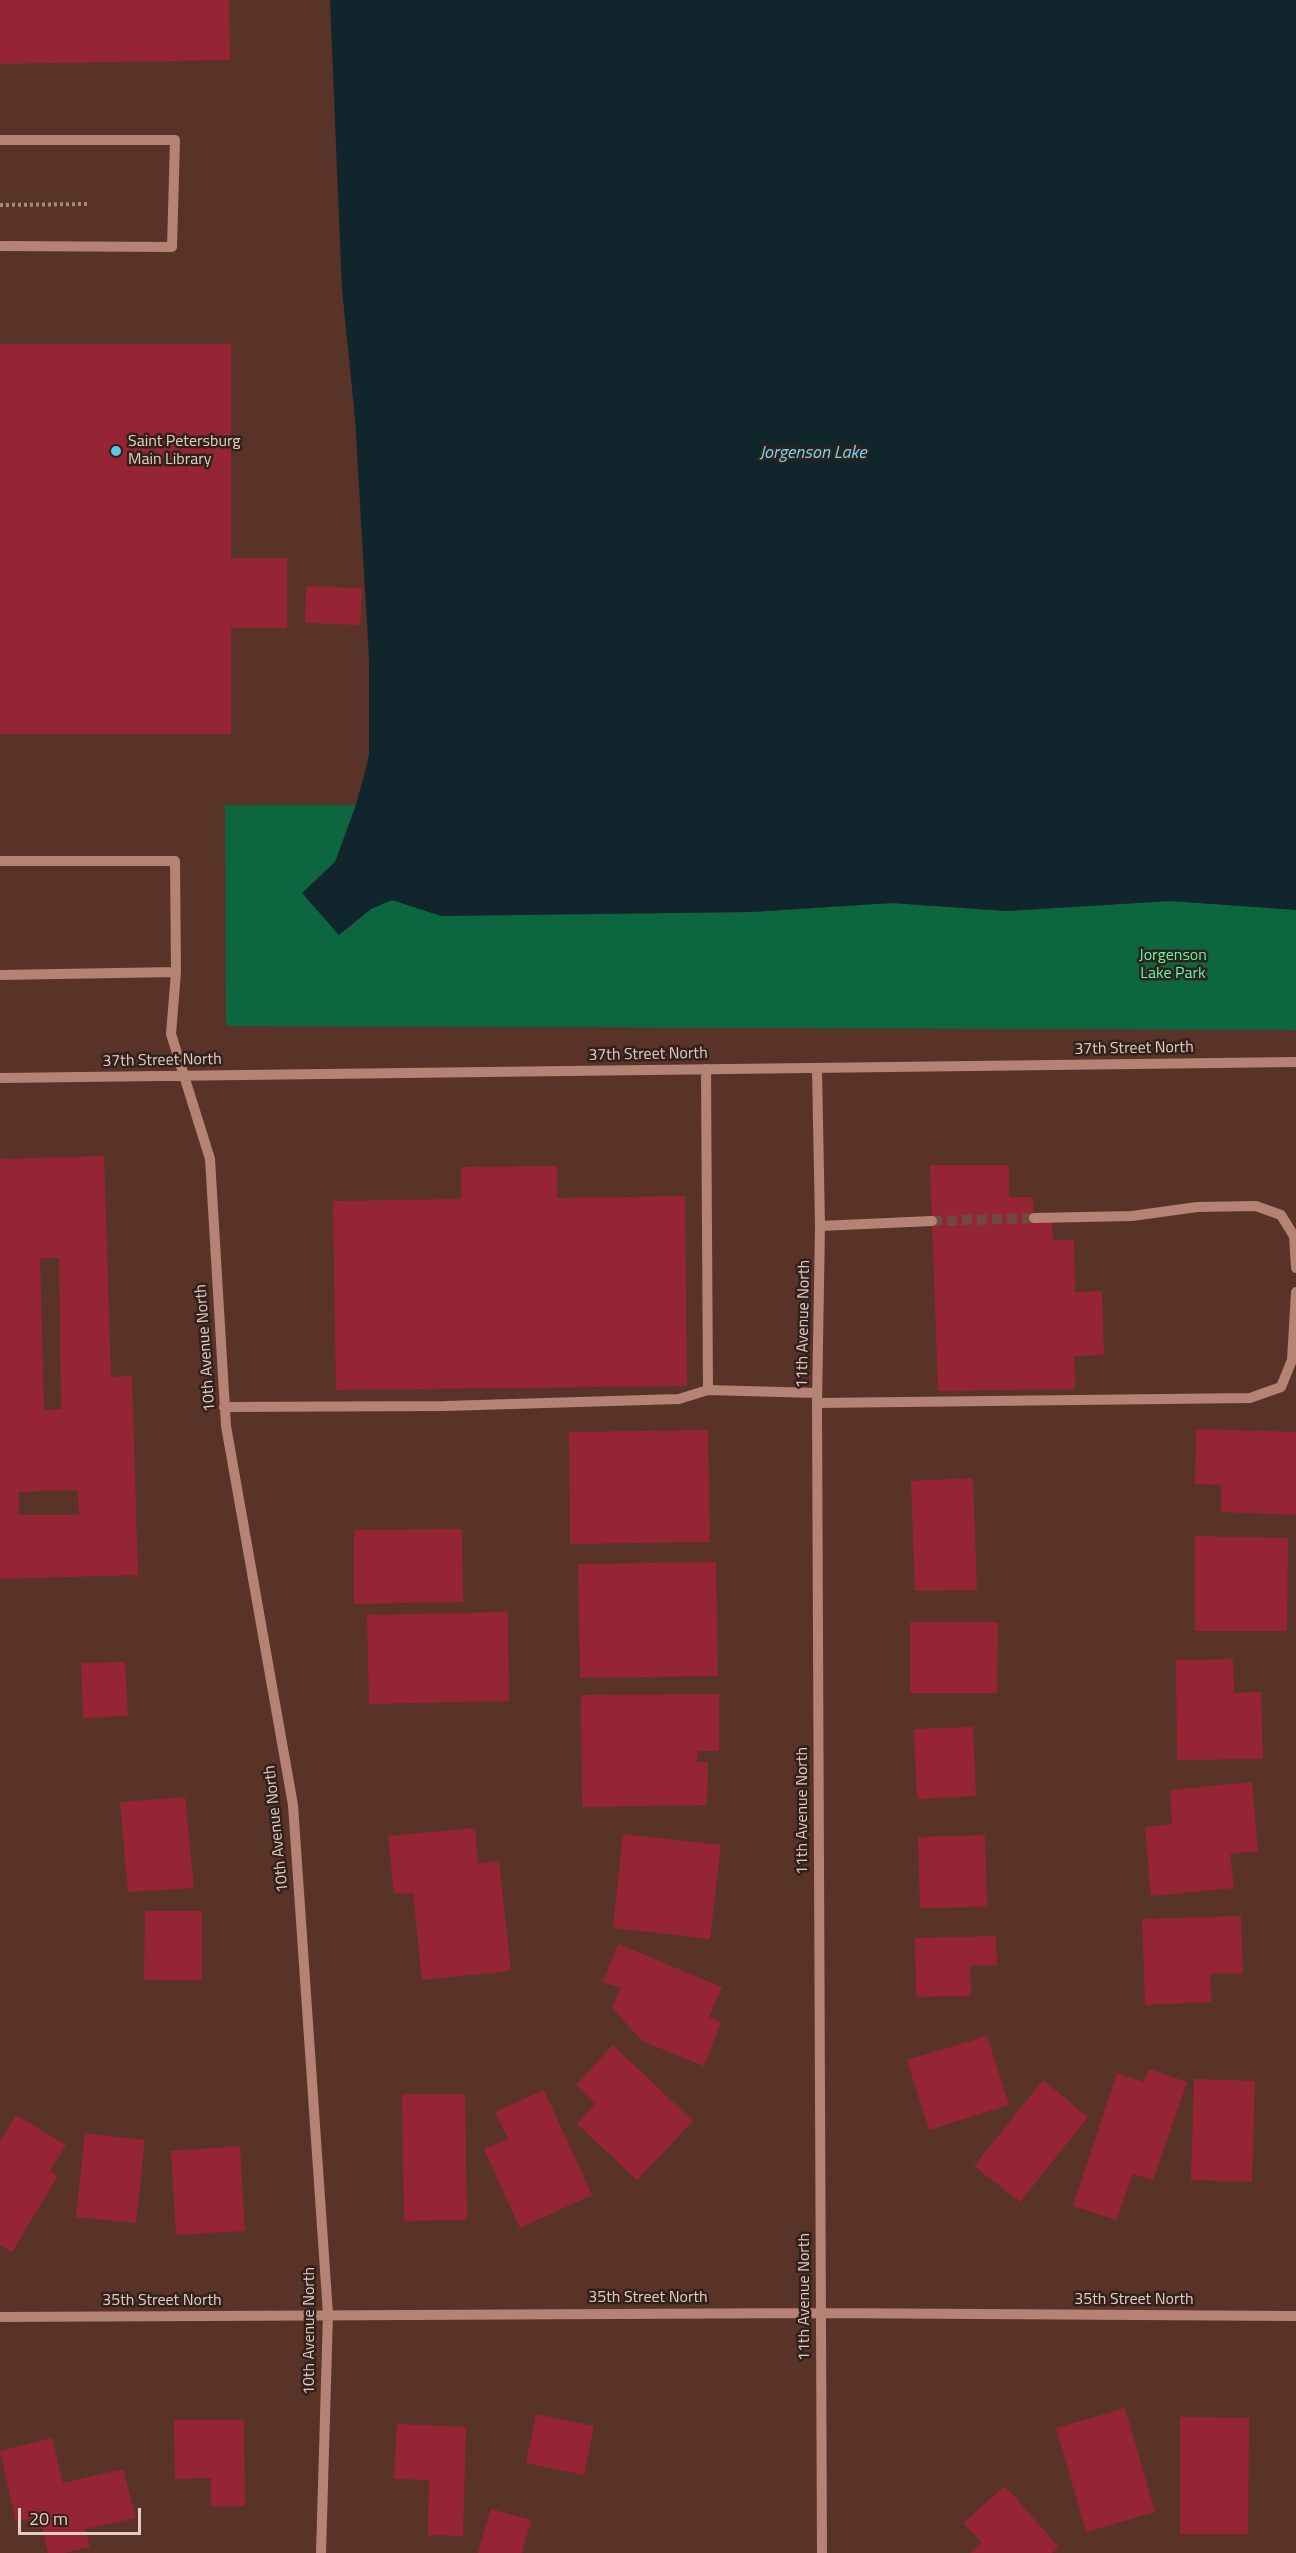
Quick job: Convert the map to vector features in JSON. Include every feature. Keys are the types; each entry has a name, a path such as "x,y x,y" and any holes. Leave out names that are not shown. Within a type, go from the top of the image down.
{"street":[{"path":"0,140 175,140 172,247 0,246"},
{"name":"10th Avenue North","path":"0,861 175,861 176,972 171,1034 210,1159 224,1407 293,1805 328,2314 321,2553"},
{"path":"0,975 176,972"},
{"name":"37th Street North","path":"0,1078 1296,1062"},
{"name":"11th Avenue North","path":"817,1068 820,1226 818,1398 819,2313 822,2553"},
{"path":"706,1069 708,1390"},
{"path":"1034,1218 1132,1216 1197,1207 1256,1206 1281,1215 1293,1236 1296,1279"},
{"path":"820,1226 932,1221"},
{"path":"224,1407 445,1406 679,1399 708,1390 818,1398 1250,1398 1281,1387 1292,1360 1296,1292"},
{"name":"35th Street North","path":"0,2317 819,2313 1296,2316"}],"path":[{"path":"0,205 89,204"}],"green space":[{"name":"Jorgenson Lake Park","path":"225,805 356,805 335,862 302,893 339,935 371,909 392,900 442,916 751,912 892,903 1006,911 1170,901 1293,909 1296,910 1296,1030 226,1026"}],"water":[{"name":"Jorgenson Lake","path":"330,0 1296,0 1296,910 1170,901 1006,911 892,903 751,912 441,916 392,900 371,909 339,935 302,893 335,862 356,805 369,756 369,658 355,418 342,289"}],"building":[{"path":"0,0 229,0 230,60 0,64"},
{"name":"Saint Petersburg Main Library","path":"0,344 231,344 231,558 287,558 287,628 231,628 231,734 0,734"},
{"path":"306,586 362,588 360,625 305,623"},
{"path":"104,1156 111,1377 132,1376 138,1575 0,1579 0,1159","holes":["40,1258 59,1258 61,1409 44,1410","78,1490 79,1515 19,1515 19,1492"]},
{"path":"930,1165 1009,1165 1009,1197 1033,1197 1034,1220 1052,1219 1053,1240 1074,1240 1075,1292 1102,1291 1104,1355 1074,1356 1075,1389 938,1391"},
{"path":"557,1166 557,1198 685,1196 687,1386 336,1390 333,1201 461,1199 461,1167"},
{"path":"1196,1429 1296,1432 1296,1515 1221,1512 1221,1485 1195,1484"},
{"path":"708,1430 710,1542 570,1544 569,1432"},
{"path":"973,1478 977,1590 915,1591 911,1481"},
{"path":"462,1529 463,1602 354,1604 354,1530"},
{"path":"1195,1536 1288,1538 1287,1631 1195,1631"},
{"path":"716,1562 718,1676 580,1678 578,1564"},
{"path":"508,1612 509,1701 369,1704 367,1615"},
{"path":"910,1622 998,1622 997,1693 910,1693"},
{"path":"1233,1659 1234,1693 1261,1692 1263,1759 1177,1760 1176,1660"},
{"path":"125,1662 128,1716 83,1718 81,1663"},
{"path":"719,1694 719,1751 698,1751 697,1762 708,1762 707,1805 582,1807 581,1695"},
{"path":"973,1727 976,1796 917,1799 914,1729"},
{"path":"1252,1782 1258,1851 1230,1854 1234,1888 1151,1896 1145,1827 1172,1824 1170,1790"},
{"path":"185,1797 194,1888 128,1892 120,1802"},
{"path":"475,1828 478,1863 499,1861 511,1971 422,1980 413,1893 394,1894 388,1836"},
{"path":"623,1834 721,1845 710,1939 613,1928"},
{"path":"985,1835 987,1907 920,1908 918,1837"},
{"path":"145,1911 202,1911 202,1980 144,1980"},
{"path":"1241,1916 1243,1973 1210,1974 1211,2002 1145,2005 1142,1919"},
{"path":"996,1936 997,1965 970,1966 971,1996 916,1997 915,1938"},
{"path":"618,1944 722,1987 709,2017 721,2022 704,2066 642,2041 612,2008 621,1988 603,1982"},
{"path":"987,2036 1009,2105 929,2130 907,2060"},
{"path":"613,2045 693,2121 637,2180 577,2124 595,2104 576,2085"},
{"path":"1149,2069 1187,2082 1153,2180 1133,2174 1116,2220 1073,2206 1117,2073 1144,2082"},
{"path":"1194,2079 1255,2081 1252,2182 1191,2180"},
{"path":"1043,2080 1088,2117 1020,2202 974,2166"},
{"path":"544,2090 592,2195 520,2228 484,2149 508,2139 495,2112"},
{"path":"402,2094 465,2094 467,2220 404,2221"},
{"path":"16,2115 66,2145 50,2171 58,2176 12,2252 0,2245 0,2142"},
{"path":"85,2133 145,2140 136,2223 76,2217"},
{"path":"240,2146 245,2231 176,2235 171,2151"},
{"path":"1125,2408 1155,2512 1086,2532 1056,2428"},
{"path":"536,2414 594,2426 584,2475 526,2463"},
{"path":"1180,2417 1249,2418 1248,2534 1180,2534"},
{"path":"174,2420 244,2420 245,2506 211,2507 211,2478 175,2479"},
{"path":"397,2424 466,2427 463,2536 428,2535 429,2480 394,2479"},
{"path":"52,2438 63,2483 123,2469 136,2518 85,2529 90,2547 64,2553 48,2553 39,2516 16,2522 0,2451"},
{"path":"1005,2486 1059,2547 1052,2553 970,2553 982,2543 963,2523"},
{"path":"491,2509 531,2520 522,2553 478,2553"}],"tunnel":[{"path":"932,1221 1034,1218"}],"place":[{"name":"Saint Petersburg Main Library","path":"116,451"}]}
